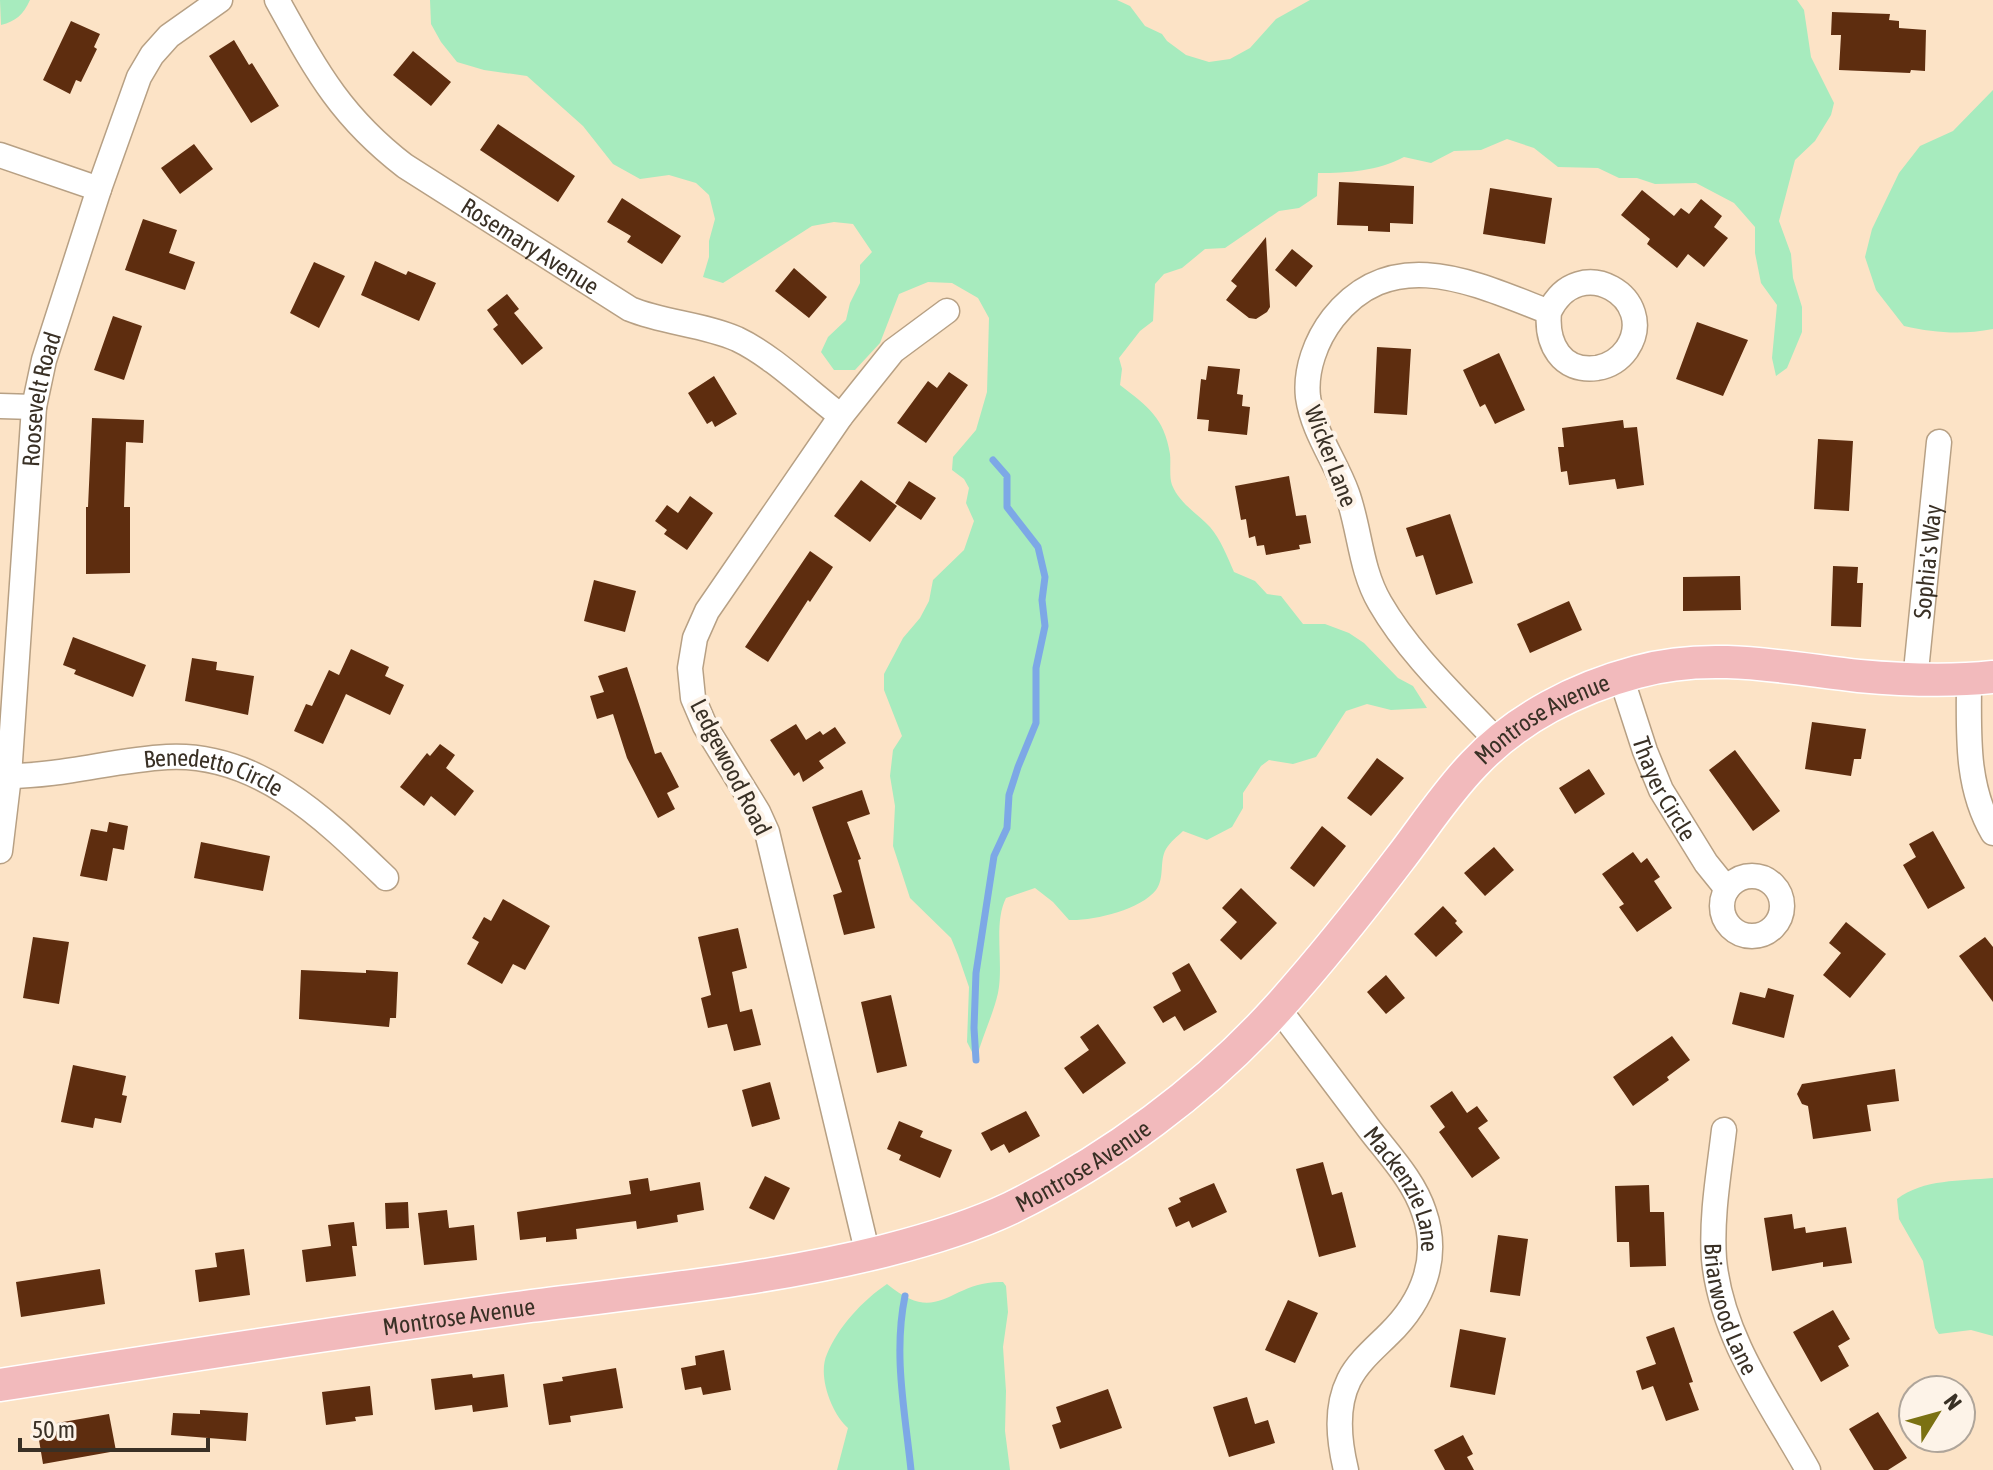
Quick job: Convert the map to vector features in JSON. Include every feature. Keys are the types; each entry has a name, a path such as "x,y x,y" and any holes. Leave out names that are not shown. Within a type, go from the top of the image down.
{"main road":[{"name":"Montrose Avenue","path":"0,1385 420,1321 786,1273 868,1255 978,1222 1053,1185 1141,1129 1188,1094 1228,1058 1278,1008 1341,934 1459,780 1498,742 1551,706 1578,692 1621,677 1669,665 1719,662 1915,681 1981,678"}],"street":[{"name":"Roosevelt Road","path":"0,851 9,776 34,407 44,360 139,77 152,55 178,27 220,0"},
{"name":"Rosemary Avenue","path":"277,0 334,97 356,124 405,166 630,309 723,334 750,346 841,416"},
{"path":"0,155 99,189"},
{"name":"Wicker Lane","path":"1498,742 1416,652 1378,600 1366,570 1347,494 1311,411 1309,374 1319,339 1338,311 1371,285 1390,278 1428,274 1451,278 1549,312"},
{"name":"Ledgewood Road","path":"868,1255 767,832 698,712 693,698 690,668 695,638 707,611 841,416 898,346 947,311"},
{"path":"0,406 34,407"},
{"name":"Sophia's Way","path":"1915,681 1939,442"},
{"name":"Thayer Circle","path":"1621,677 1661,790 1706,863 1727,889"},
{"path":"1981,678 1971,774 1980,806 1993,833"},
{"name":"Benedetto Circle","path":"9,776 46,775 168,757 213,761 249,773 299,800 336,829 386,878"},
{"name":"Mackenzie Lane","path":"1278,1008 1406,1177 1424,1211 1429,1232 1430,1258 1423,1289 1404,1319 1361,1362 1349,1380 1343,1397 1341,1440 1346,1470"},
{"name":"Briarwood Lane","path":"1724,1130 1713,1234 1718,1286 1745,1359 1808,1470"}],"green space":[{"path":"0,0 30,0 18,17 1,25"},
{"path":"430,0 1117,0 1130,6 1145,26 1162,34 1186,55 1209,62 1230,59 1250,48 1276,19 1310,0 1797,0 1804,10 1811,57 1834,103 1831,115 1815,141 1795,160 1779,221 1791,254 1793,278 1802,307 1802,332 1787,368 1776,376 1772,358 1777,305 1761,283 1755,253 1755,227 1734,203 1696,183 1655,184 1637,178 1619,178 1598,168 1558,167 1534,148 1507,139 1481,150 1454,151 1431,163 1404,157 1362,170 1318,173 1317,196 1299,208 1279,211 1225,248 1205,249 1182,268 1164,274 1155,284 1153,321 1140,331 1119,358 1122,369 1120,385 1147,407 1164,431 1175,492 1214,532 1234,572 1255,581 1267,594 1281,596 1303,624 1325,624 1349,633 1364,643 1398,678 1413,686 1427,708 1391,710 1367,704 1346,711 1316,757 1293,764 1269,760 1261,766 1243,793 1243,808 1232,827 1207,840 1183,831 1166,849 1156,890 1128,909 1090,919 1069,920 1035,888 1006,898 1000,920 998,993 976,1060 967,1042 969,987 958,955 951,938 910,898 893,846 895,806 890,776 893,750 902,736 884,690 884,674 903,638 920,618 929,601 933,580 964,550 974,521 966,503 969,488 964,479 952,470 953,457 976,430 987,392 989,318 978,298 952,283 928,282 899,294 880,343 855,370 834,370 821,352 828,337 846,320 860,283 860,265 872,252 853,224 834,222 812,226 723,283 703,277 715,219 709,195 696,183 669,175 640,179 613,164 583,126 527,76 484,70 457,62 431,24"},
{"path":"1993,90 1993,329 1948,332 1904,326 1876,290 1865,257 1872,229 1899,173 1920,146 1953,131"},
{"path":"1993,1178 1993,1336 1971,1330 1939,1334 1935,1328 1923,1261 1899,1219 1897,1199 1930,1184"},
{"path":"1003,1282 1008,1312 1003,1347 1005,1431 1010,1470 837,1470 848,1428 828,1394 824,1363 832,1344 852,1315 887,1284 920,1302 933,1302 985,1283"}],"building":[{"path":"1832,12 1890,14 1889,20 1899,21 1899,28 1926,30 1925,71 1839,70 1841,35 1831,35"},
{"path":"71,21 100,34 94,47 97,49 81,82 76,80 70,94 43,80"},
{"path":"234,40 279,106 251,123 209,56"},
{"path":"413,51 451,82 431,106 393,75"},
{"path":"498,124 575,176 558,202 480,150"},
{"path":"194,144 213,169 180,194 161,168"},
{"path":"1339,182 1414,186 1413,224 1390,223 1390,232 1368,231 1368,226 1337,225"},
{"path":"1490,188 1552,198 1545,244 1483,234"},
{"path":"1642,190 1674,216 1681,208 1689,214 1701,199 1722,216 1714,227 1728,238 1704,267 1688,254 1677,268 1647,244 1650,239 1621,215"},
{"path":"622,198 681,236 662,264 627,242 631,236 607,222"},
{"path":"143,219 177,230 169,253 195,262 185,290 125,270"},
{"path":"1266,237 1270,307 1256,319 1249,318 1226,300 1237,286 1231,281"},
{"path":"1292,249 1313,266 1296,287 1275,270"},
{"path":"375,261 406,275 408,271 436,283 419,321 361,295"},
{"path":"314,262 345,276 319,328 290,313"},
{"path":"794,268 827,297 809,318 775,291"},
{"path":"507,294 519,309 514,313 543,348 522,365 493,329 498,325 487,310"},
{"path":"113,316 142,326 124,380 94,370"},
{"path":"1697,322 1748,340 1723,396 1676,379"},
{"path":"1377,347 1411,349 1407,415 1374,413"},
{"path":"1499,353 1525,410 1495,424 1485,404 1480,407 1463,370"},
{"path":"1208,366 1240,369 1237,394 1243,395 1242,406 1250,407 1247,435 1208,431 1209,420 1197,419 1201,379 1206,380"},
{"path":"949,372 968,385 926,443 897,423 928,381 937,388"},
{"path":"714,376 737,414 715,427 712,421 707,424 688,393"},
{"path":"92,418 144,420 143,443 126,442 124,507 130,507 130,573 86,574 86,507"},
{"path":"1623,420 1624,428 1637,427 1644,485 1617,489 1615,479 1569,485 1567,471 1561,472 1558,447 1564,447 1562,428"},
{"path":"1818,439 1853,441 1849,511 1814,509"},
{"path":"1289,476 1296,516 1306,515 1311,543 1299,545 1300,549 1266,555 1264,545 1257,546 1255,536 1249,538 1246,519 1241,520 1235,486"},
{"path":"861,480 897,506 870,542 834,516"},
{"path":"909,481 936,498 921,520 895,503"},
{"path":"690,496 713,513 687,550 664,534 667,530 655,521 667,505 678,513"},
{"path":"1450,514 1473,583 1436,595 1423,555 1416,557 1406,528"},
{"path":"810,551 833,567 768,662 745,647"},
{"path":"1833,566 1858,567 1857,583 1863,583 1861,627 1831,626"},
{"path":"1740,576 1741,610 1683,611 1683,577"},
{"path":"594,580 636,591 625,632 584,621"},
{"path":"1569,601 1582,630 1530,653 1517,624"},
{"path":"73,637 146,665 133,697 74,674 76,670 63,665"},
{"path":"351,649 389,667 385,676 404,685 390,715 346,694 323,744 294,731 306,704 312,706 329,670 339,675"},
{"path":"192,658 217,662 216,670 254,676 248,715 185,701"},
{"path":"627,667 655,754 661,752 679,787 667,793 675,809 658,818 627,758 613,714 597,719 590,696 604,692 598,676"},
{"path":"1812,722 1866,729 1861,759 1854,759 1851,776 1805,769"},
{"path":"796,724 806,740 820,731 823,735 835,727 846,743 819,761 824,768 803,782 799,772 794,776 770,740"},
{"path":"440,744 455,755 446,768 474,791 455,816 431,796 424,806 400,787 427,753 430,756"},
{"path":"1735,750 1780,811 1753,831 1709,770"},
{"path":"1377,758 1404,778 1371,816 1347,798"},
{"path":"1589,769 1605,794 1575,814 1559,788"},
{"path":"862,790 870,814 847,822 861,859 858,860 875,928 844,935 833,895 842,892 812,807"},
{"path":"109,822 128,826 124,850 113,848 107,881 80,876 91,829 107,832"},
{"path":"1322,826 1346,846 1314,887 1290,868"},
{"path":"1933,831 1965,888 1928,909 1903,865 1916,857 1909,844"},
{"path":"201,842 270,856 263,891 194,878"},
{"path":"1494,847 1514,870 1485,896 1464,873"},
{"path":"1633,852 1641,863 1647,858 1660,877 1654,881 1672,908 1637,932 1619,907 1624,904 1602,874"},
{"path":"1241,888 1277,923 1241,960 1220,940 1237,922 1222,908"},
{"path":"503,899 550,926 525,970 513,964 502,984 467,964 479,942 472,938 484,917 491,921"},
{"path":"1443,906 1463,932 1436,957 1414,934"},
{"path":"1846,922 1886,954 1850,998 1823,975 1841,953 1829,943"},
{"path":"738,928 747,968 732,972 740,1012 752,1009 761,1045 734,1051 727,1024 708,1028 701,998 711,995 698,937"},
{"path":"33,937 69,942 59,1004 23,998"},
{"path":"1985,937 1993,947 1993,1002 1959,956"},
{"path":"1189,963 1217,1012 1184,1031 1175,1016 1163,1023 1153,1007 1181,991 1172,973"},
{"path":"301,970 398,972 396,1018 390,1018 389,1027 299,1019"},
{"path":"1386,975 1405,998 1386,1014 1367,992"},
{"path":"1768,988 1794,995 1784,1038 1732,1024 1740,992 1765,998"},
{"path":"891,995 907,1066 877,1073 861,1002"},
{"path":"1098,1024 1126,1063 1083,1094 1064,1068 1089,1050 1080,1037"},
{"path":"1672,1036 1690,1060 1633,1106 1613,1077"},
{"path":"73,1065 126,1076 122,1095 127,1096 121,1123 95,1118 93,1128 61,1122"},
{"path":"1895,1069 1899,1101 1867,1105 1871,1131 1813,1139 1808,1106 1802,1104 1797,1094 1802,1084"},
{"path":"770,1082 780,1119 752,1127 742,1090"},
{"path":"1452,1091 1467,1113 1477,1106 1488,1121 1478,1128 1500,1158 1472,1178 1439,1132 1445,1127 1430,1106"},
{"path":"1026,1111 1040,1136 1009,1153 1004,1144 991,1151 981,1133"},
{"path":"899,1121 923,1131 920,1137 952,1150 940,1178 899,1160 901,1155 887,1149"},
{"path":"1323,1162 1332,1195 1342,1192 1356,1247 1319,1257 1296,1169"},
{"path":"765,1176 790,1188 774,1220 749,1208"},
{"path":"648,1178 650,1191 700,1182 704,1210 677,1215 678,1222 637,1229 636,1221 576,1229 577,1239 546,1242 546,1237 520,1240 517,1212 631,1194 629,1181"},
{"path":"1214,1183 1227,1212 1192,1228 1189,1221 1176,1227 1168,1208 1181,1202 1179,1198"},
{"path":"1649,1185 1650,1212 1664,1212 1666,1266 1630,1267 1629,1242 1617,1242 1615,1186"},
{"path":"408,1202 409,1228 386,1229 385,1203"},
{"path":"447,1210 449,1228 474,1225 477,1260 424,1265 418,1213"},
{"path":"1792,1214 1794,1229 1805,1227 1806,1233 1846,1227 1852,1263 1823,1267 1823,1262 1772,1271 1764,1218"},
{"path":"354,1222 357,1246 352,1246 356,1276 306,1282 302,1250 331,1246 328,1225"},
{"path":"1498,1235 1528,1239 1520,1296 1490,1292"},
{"path":"244,1249 250,1295 199,1302 195,1270 217,1267 215,1253"},
{"path":"100,1269 105,1304 21,1317 16,1282"},
{"path":"1288,1300 1318,1313 1295,1363 1265,1350"},
{"path":"1833,1310 1850,1339 1838,1346 1849,1366 1821,1382 1793,1332"},
{"path":"1674,1327 1699,1410 1666,1421 1653,1386 1642,1390 1636,1371 1656,1364 1646,1337"},
{"path":"1460,1329 1506,1338 1495,1395 1450,1387"},
{"path":"724,1350 731,1390 703,1395 701,1387 685,1390 681,1368 696,1365 695,1356"},
{"path":"616,1368 623,1408 570,1416 571,1422 549,1425 543,1384 563,1381 562,1377"},
{"path":"472,1374 473,1378 504,1374 508,1407 473,1412 472,1405 435,1410 431,1379"},
{"path":"370,1386 373,1415 326,1425 322,1392"},
{"path":"1108,1389 1122,1428 1060,1449 1052,1425 1061,1422 1056,1407"},
{"path":"1247,1397 1255,1424 1268,1420 1275,1443 1229,1457 1213,1407"},
{"path":"200,1410 248,1413 246,1441 171,1435 173,1413 200,1414"},
{"path":"1878,1412 1897,1442 1897,1454 1904,1454 1907,1458 1888,1470 1874,1470 1849,1429"},
{"path":"109,1414 116,1451 43,1464 38,1434 59,1431 57,1423"},
{"path":"1463,1435 1473,1454 1467,1457 1474,1470 1445,1470 1434,1450"}],"waterway":[{"path":"976,1060 976,973 994,856 1007,828 1009,795 1036,723 1036,668 1045,626 1042,600 1045,577 1038,547 1007,507 1007,476 993,460"},
{"path":"905,1296 900,1361 911,1470"}]}
